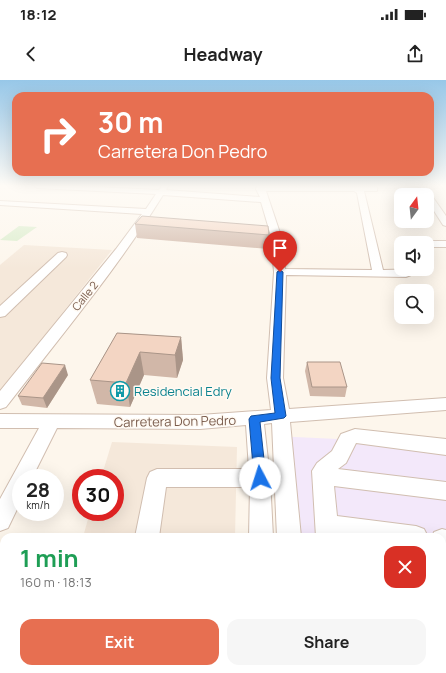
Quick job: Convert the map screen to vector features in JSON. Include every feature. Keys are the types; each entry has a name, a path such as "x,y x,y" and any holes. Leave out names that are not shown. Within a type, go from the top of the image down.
{"street":[{"name":"Calle 2","path":"0,403 144,225 147,214"},
{"path":"268,214 280,272 275,378 281,416 289,533"},
{"path":"365,214 378,274"},
{"path":"440,214 446,224"},
{"path":"434,244 446,244"},
{"path":"0,313 62,255"},
{"path":"280,272 394,274"},
{"name":"Carretera Don Pedro","path":"0,421 200,422 446,404"},
{"path":"254,419 260,478 261,533"},
{"path":"27,469 51,422"},
{"path":"357,533 328,531 322,476 323,468 338,458 343,450 346,440 349,437 355,436 446,447"},
{"path":"322,476 446,491"},
{"path":"148,533 157,478 260,478"},
{"path":"0,521 12,498"}],"shaded area":[{"path":"24,245 112,250 0,392 0,265"},
{"path":"273,436 446,444 446,533 277,533"},
{"path":"112,442 237,447 235,533 84,533 87,521 124,521 124,469 104,469"}],"green space":[{"path":"19,226 37,227 17,241 0,240"}],"building":[{"path":"142,216 268,226 269,235 135,224"},
{"path":"117,333 181,337 175,355 140,352 126,383 90,380"},
{"path":"307,362 340,362 347,387 312,387"},
{"path":"42,363 65,365 43,398 18,396"}],"place":[{"name":"Residencial Edry","path":"120,391"}],"route":[{"path":"260,478 254,419 281,416 275,378 280,272"}]}
